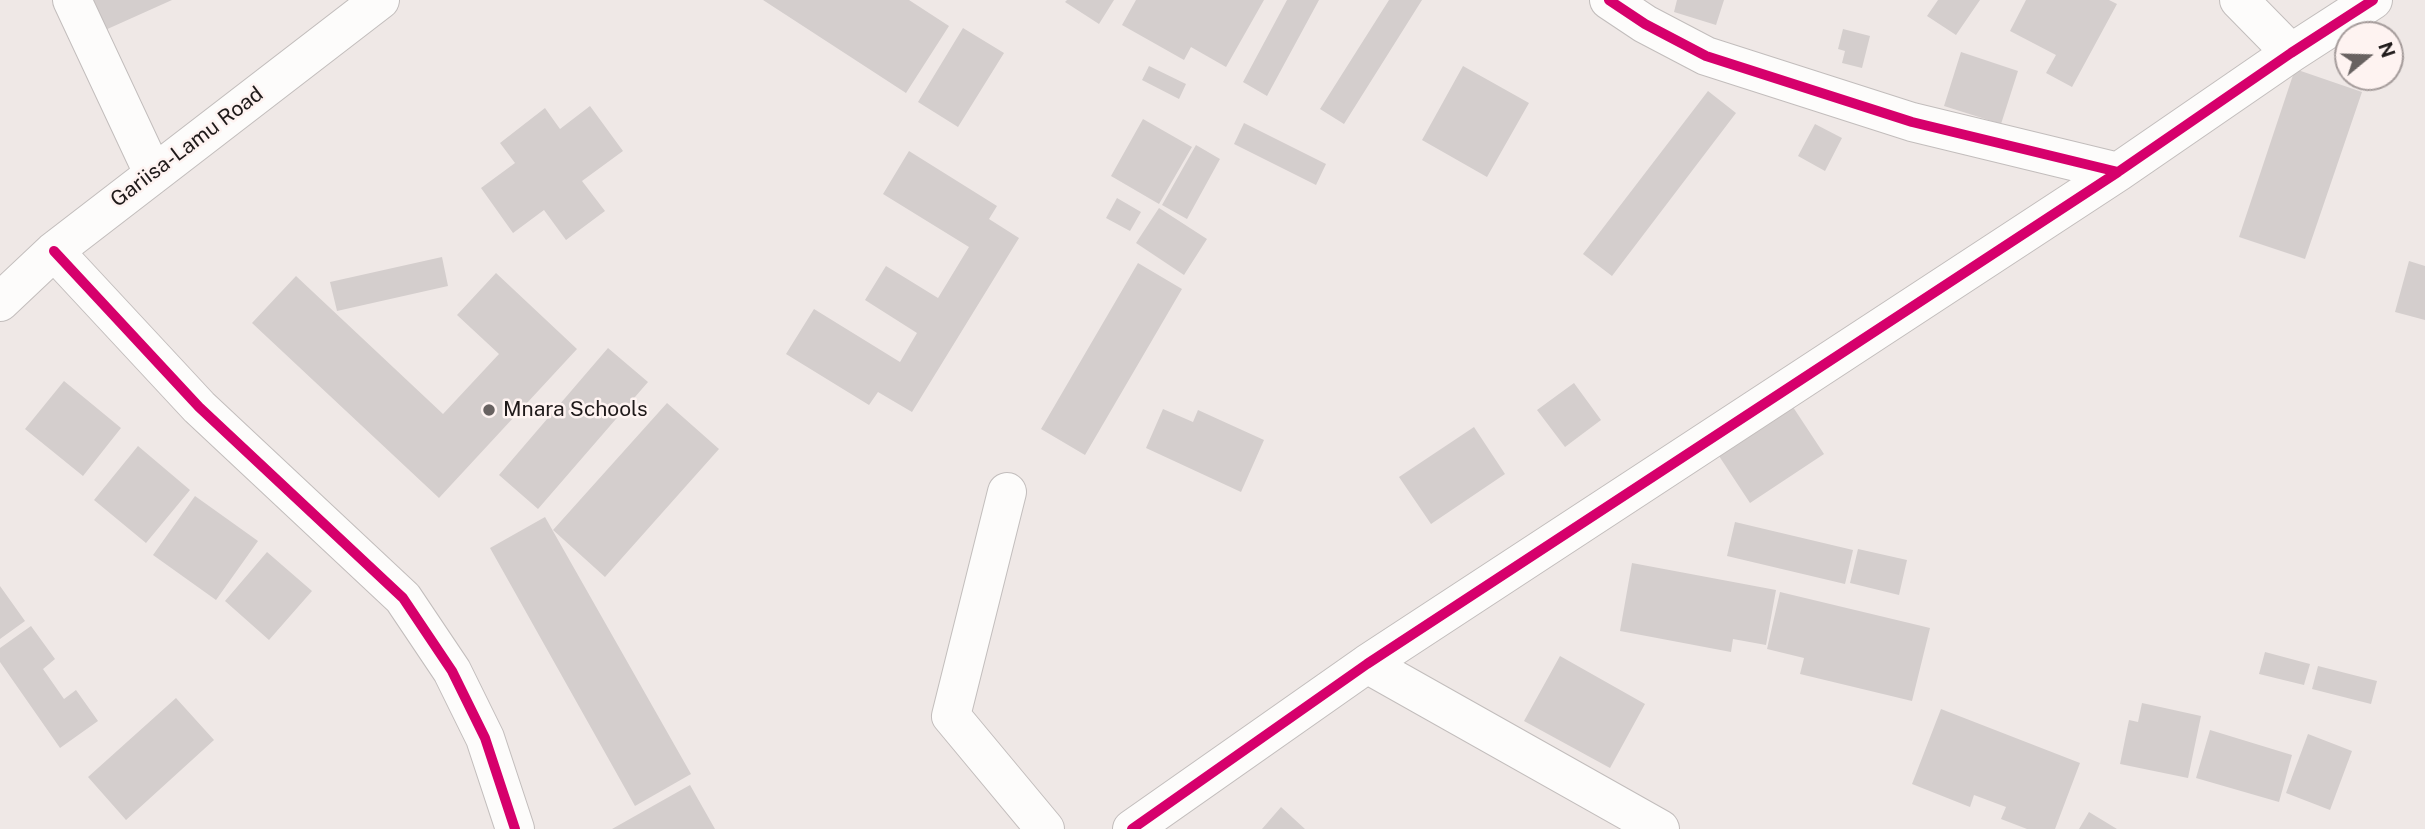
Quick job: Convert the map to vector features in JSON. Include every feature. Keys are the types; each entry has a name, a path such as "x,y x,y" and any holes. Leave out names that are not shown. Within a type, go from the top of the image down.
{"street":[{"path":"72,0 153,173"},
{"name":"Gariisa-Lamu Road","path":"0,302 54,251 380,0"},
{"path":"1609,0 1645,24 1706,56 1912,122 2118,172"},
{"path":"2239,0 2291,53"},
{"path":"1132,829 1367,664 2118,172 2373,0"},
{"path":"54,251 199,407 403,598 452,671 485,738 515,829"},
{"path":"1007,492 951,716 1045,829"},
{"path":"1367,664 1660,829"}],"building":[{"path":"88,0 172,0 103,31"},
{"path":"763,0 909,0 949,26 906,93"},
{"path":"1114,0 1099,24 1065,2"},
{"path":"1136,0 1264,0 1226,67 1191,47 1184,60 1122,25"},
{"path":"1287,0 1319,0 1267,96 1243,82"},
{"path":"1389,0 1422,0 1344,124 1320,109"},
{"path":"1677,0 1724,0 1716,25 1674,12"},
{"path":"1938,0 1980,0 1956,35 1927,16"},
{"path":"2026,0 2109,0 2117,4 2072,87 2046,73 2056,55 2010,31"},
{"path":"963,28 1004,53 958,127 918,102"},
{"path":"1843,29 1870,36 1862,68 1842,63 1845,51 1838,49"},
{"path":"1961,52 2018,71 2001,124 1944,106"},
{"path":"1149,66 1186,84 1179,99 1142,80"},
{"path":"1463,66 1529,103 1487,177 1422,140"},
{"path":"2295,69 2334,82 2334,91 2362,92 2305,259 2239,237"},
{"path":"1708,91 1736,113 1612,276 1583,254"},
{"path":"590,106 623,151 582,181 605,211 566,240 544,210 513,233 481,188 515,163 500,143 545,108 560,129"},
{"path":"1143,119 1192,147 1159,204 1111,176"},
{"path":"1244,123 1326,164 1316,185 1234,144"},
{"path":"1815,124 1842,138 1825,171 1798,156"},
{"path":"1196,145 1220,159 1187,219 1162,205"},
{"path":"909,151 997,206 989,219 1019,238 912,412 878,392 869,405 786,354 814,309 900,362 917,333 865,300 886,266 938,298 969,247 883,194"},
{"path":"1117,198 1141,212 1130,231 1106,218"},
{"path":"1159,208 1207,239 1184,275 1136,243"},
{"path":"442,257 448,286 337,311 330,282"},
{"path":"2409,261 2425,266 2425,320 2395,312"},
{"path":"1138,263 1182,289 1085,455 1041,429"},
{"path":"496,273 577,349 439,498 252,323 296,276 443,414 499,354 457,315"},
{"path":"608,348 648,382 538,509 499,475"},
{"path":"64,381 121,428 83,476 25,429"},
{"path":"1574,383 1601,420 1565,447 1537,410"},
{"path":"667,403 719,449 605,577 553,530"},
{"path":"1793,407 1824,454 1750,503 1719,456"},
{"path":"1163,409 1193,422 1198,410 1264,440 1241,492 1146,448"},
{"path":"1474,427 1505,474 1431,524 1399,477"},
{"path":"138,446 190,490 146,543 94,500"},
{"path":"195,496 258,541 216,600 153,555"},
{"path":"545,517 691,774 635,806 490,548"},
{"path":"1735,522 1853,550 1845,584 1727,556"},
{"path":"1858,549 1907,560 1899,595 1850,583"},
{"path":"267,552 312,591 269,640 225,601"},
{"path":"1632,563 1776,590 1766,645 1733,639 1731,652 1620,631"},
{"path":"0,586 25,621 0,639"},
{"path":"1780,592 1930,628 1912,701 1800,674 1804,658 1767,649"},
{"path":"31,626 55,659 43,669 64,699 76,690 98,721 60,748 0,662 0,648"},
{"path":"2265,652 2310,664 2304,685 2259,674"},
{"path":"1560,656 1645,704 1610,768 1524,721"},
{"path":"2318,666 2377,681 2371,704 2312,689"},
{"path":"176,698 214,740 126,820 88,777"},
{"path":"2142,703 2201,716 2188,778 2120,764 2129,720 2138,722"},
{"path":"1941,709 2080,763 2055,829 2027,829 2001,819 2006,807 1974,795 1970,807 1912,784"},
{"path":"2210,730 2292,755 2279,802 2196,778"},
{"path":"2308,734 2352,751 2330,810 2286,793"},
{"path":"690,785 715,829 612,829"},
{"path":"1281,807 1305,829 1262,829"},
{"path":"2089,812 2117,829 2079,829"}],"cycle path":[{"path":"1609,0 1645,24 1706,56 1912,122 2118,172"},
{"path":"1132,829 1367,664 2118,172 2373,0"},
{"path":"54,251 199,407 403,598 452,671 485,738 515,829"}],"place":[{"name":"Mnara Schools","path":"489,410"}]}
